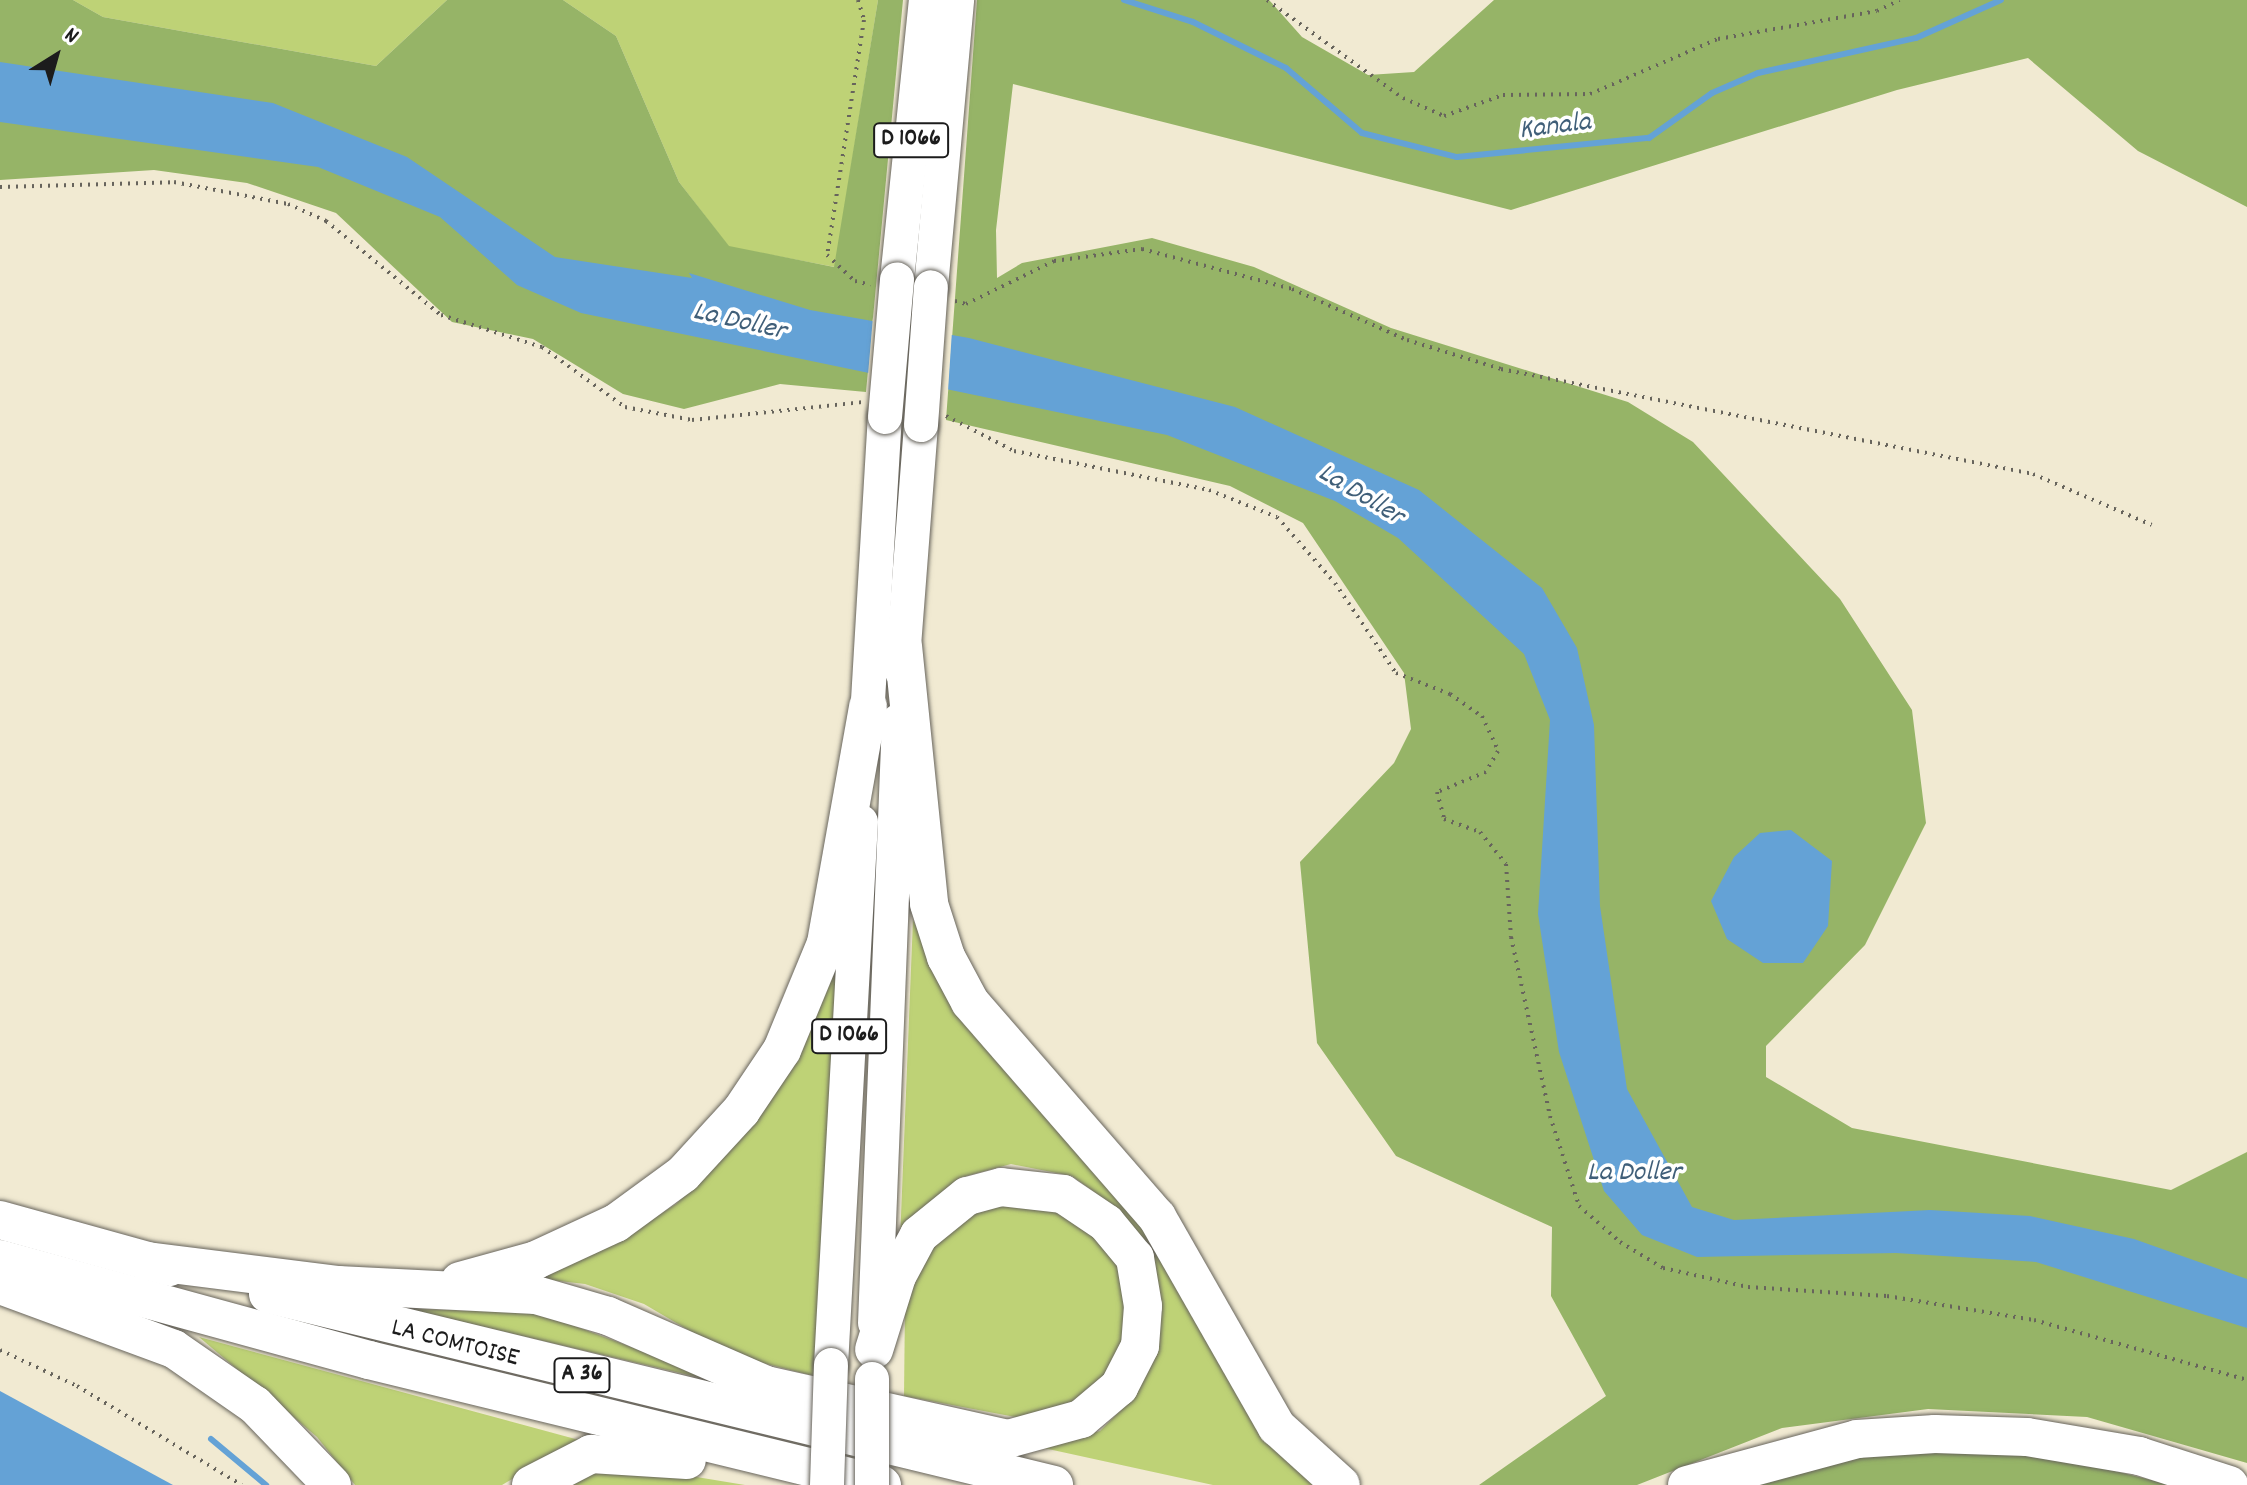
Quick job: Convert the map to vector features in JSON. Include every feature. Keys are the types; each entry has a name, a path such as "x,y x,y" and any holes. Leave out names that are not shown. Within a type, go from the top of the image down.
{"highway":[{"name":"D 1066","path":"827,1485 890,283 946,3"},
{"name":"D 1066","path":"872,1485 873,1364 903,646 929,420 946,3"},
{"path":"903,646 927,890 946,957 970,1002 1157,1217 1277,1427 1341,1485"},
{"path":"422,1291 536,1260 616,1223 683,1174 741,1111 782,1050 826,943 868,707"},
{"path":"147,1261 422,1291 536,1295 608,1316 766,1385 1008,1439 1081,1419 1119,1387 1140,1346 1143,1306 1135,1258 1106,1223 1063,1194 1001,1187 967,1196 919,1235 873,1364"},
{"name":"LA COMTOISE","path":"0,1220 380,1325 1054,1485"},
{"name":"LA COMTOISE","path":"0,1259 749,1454 882,1485"},
{"path":"0,1285 174,1349 255,1405 332,1485"},
{"path":"1687,1485 1857,1439 1935,1434 2027,1437 2139,1456 2229,1485"},
{"path":"531,1485 591,1454 709,1463 749,1454"}],"path":[{"path":"858,0 864,20 827,255 855,281 890,283"},
{"path":"1267,0 1403,98 1444,116 1503,95 1590,94 1718,39 1877,11 1900,0"},
{"path":"0,187 174,182 288,204 326,221 441,315 542,347 625,407 692,420 845,399 881,411"},
{"path":"934,292 966,304 1054,261 1142,249 1292,289 1407,340 1501,369 2033,474 2152,525"},
{"path":"929,420 1014,451 1081,461 1209,490 1277,517 1335,583 1396,673 1450,694 1482,716 1498,751 1486,772 1437,792 1444,819 1480,832 1506,864 1511,937 1550,1116 1579,1206 1620,1242 1663,1268 2034,1320 2247,1380"},
{"path":"0,1350 89,1393 242,1485"}],"green space":[{"path":"0,0 73,0 103,17 376,66 447,0 563,0 616,36 679,182 729,246 834,267 878,0 903,0 866,392 780,384 684,409 623,394 533,339 452,322 336,213 247,183 154,170 0,180"},
{"path":"73,0 447,0 376,66 103,17"},
{"path":"563,0 878,0 835,267 729,247 679,182 616,36"},
{"path":"977,0 1269,0 1302,37 1368,75 1414,72 1494,0 2247,0 2247,207 2138,151 2028,58 1897,90 1511,210 1013,84 996,230 997,278 1022,263 1152,238 1254,267 1391,328 1628,402 1693,442 1840,599 1912,710 1926,823 1865,945 1766,1046 1766,1077 1852,1128 2171,1190 2247,1152 2247,1463 2087,1417 1928,1409 1782,1428 1637,1485 1479,1485 1606,1396 1551,1296 1552,1227 1396,1156 1317,1043 1300,862 1394,763 1411,729 1404,673 1303,523 1230,486 946,420"},
{"path":"913,920 946,992 1142,1216 1320,1485 1213,1485 1039,1447 1100,1431 1135,1396 1157,1352 1162,1308 1151,1259 1118,1209 1072,1176 1011,1164 959,1178 900,1241"},
{"path":"839,948 818,1377 731,1355 644,1304 585,1284 525,1277 619,1240 676,1204 740,1139 793,1068"},
{"path":"992,1198 1076,1212 1130,1283 1131,1329 1112,1370 1077,1406 1032,1420 904,1396 905,1305 921,1254"},
{"path":"407,1309 537,1312 736,1386"},
{"path":"199,1337 579,1440 502,1485 355,1485 317,1437"},
{"path":"1887,1449 2039,1452 2171,1485 1729,1485"},
{"path":"602,1466 654,1470 745,1485 554,1485"}],"water":[{"name":"La Doller","path":"0,62 273,103 407,157 555,257 692,278 689,273 810,310 969,338 1235,407 1419,490 1542,588 1577,648 1594,725 1600,906 1627,1089 1692,1207 1734,1220 1930,1210 2030,1216 2134,1239 2247,1279 2247,1328 2036,1262 1896,1253 1697,1257 1642,1235 1604,1191 1559,1052 1538,914 1550,720 1524,654 1398,538 1335,501 1167,435 581,313 517,285 440,217 318,167 0,122"},
{"path":"1791,830 1832,861 1828,926 1803,963 1763,963 1727,939 1711,901 1734,857 1760,833"},
{"path":"0,1391 173,1485 0,1485"}],"pier":[{"path":"873,317 952,331 948,391 868,375"}],"waterway":[{"name":"Kanala","path":"1124,0 1193,22 1286,68 1362,133 1457,157 1649,138 1712,93 1758,73 1916,38 2001,0"},
{"path":"211,1439 266,1485"}]}
